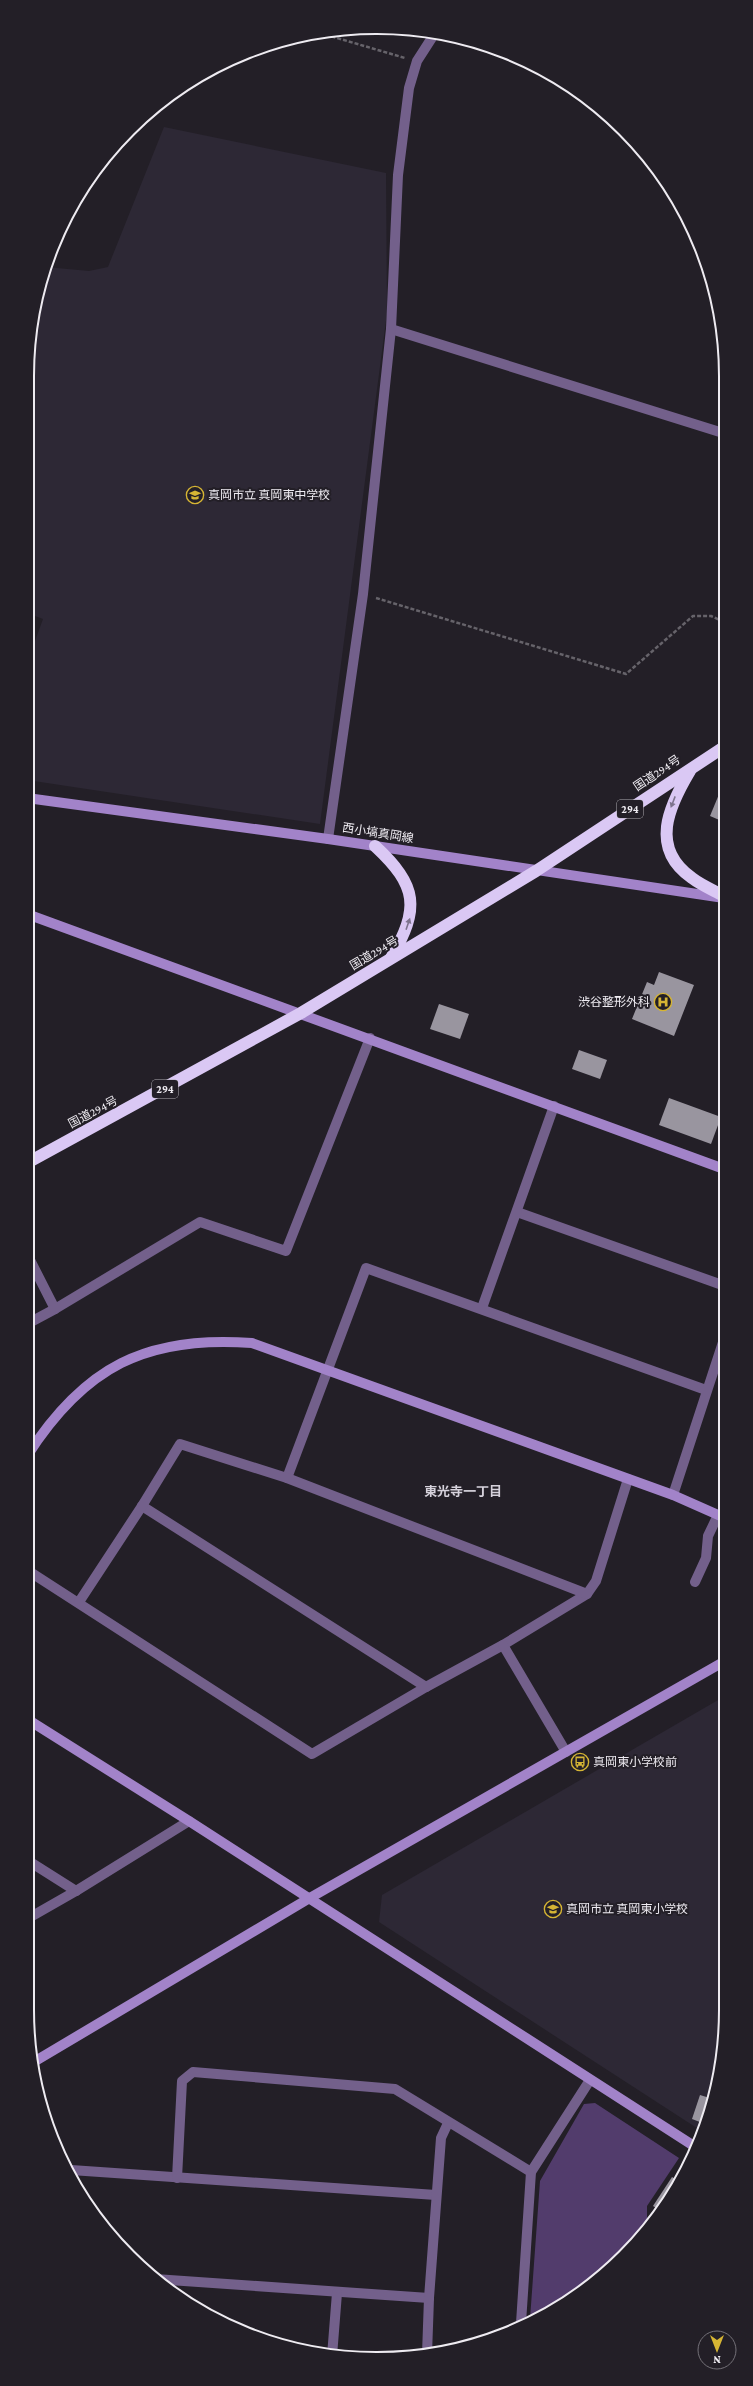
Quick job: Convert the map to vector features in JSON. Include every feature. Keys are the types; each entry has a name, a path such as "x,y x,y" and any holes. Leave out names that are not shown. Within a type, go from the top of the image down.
{"highway":[{"name":"国道294号","path":"34,1159 301,1013 536,871 719,750"},
{"path":"691,768 675,796 667,816 666,832 669,850 678,864 691,878 719,894"},
{"path":"375,846 394,863 405,880 409,892 410,918 404,935 391,959"}],"street":[{"path":"328,839 363,594 391,330 398,175 409,88 417,62 431,39"},
{"path":"391,330 719,432"},
{"name":"西小塙真岡線","path":"34,799 328,839 536,871 719,896"},
{"path":"34,917 370,1038 719,1167"},
{"path":"34,1320 200,1222 286,1251 370,1038"},
{"path":"482,1308 554,1106"},
{"path":"517,1212 719,1284"},
{"path":"34,1268 55,1309"},
{"path":"287,1478 329,1370 366,1268 482,1308 706,1390"},
{"path":"34,1446 60,1410 82,1388 120,1362 152,1349 187,1342 220,1340 252,1343 673,1495 719,1515"},
{"path":"673,1495 719,1353"},
{"path":"79,1602 142,1506 180,1444 287,1478 587,1594"},
{"path":"34,1574 312,1754 426,1687 503,1645 587,1594 596,1581 628,1479"},
{"path":"142,1506 426,1687"},
{"path":"696,1582 706,1558 708,1536 719,1520"},
{"path":"503,1645 566,1752"},
{"path":"38,2059 308,1899 719,1664"},
{"path":"34,1724 189,1821 691,2144"},
{"path":"34,1915 76,1891 189,1821"},
{"path":"34,1864 76,1891"},
{"path":"177,2178 182,2081 193,2072 395,2089 448,2123 531,2172"},
{"path":"521,2320 531,2172 590,2080"},
{"path":"427,2348 429,2298 441,2138 448,2123"},
{"path":"74,2170 436,2195"},
{"path":"167,2280 337,2293 429,2298"},
{"path":"333,2349 337,2293"}],"path":[{"path":"333,37 417,62"},
{"path":"363,594 626,674 693,616 711,616 719,620"}],"shaded area":[{"name":"真岡市立 真岡東中学校","path":"164,127 386,173 387,313 320,824 34,781 34,644 43,619 34,616 34,376 37,332 52,268 89,271 108,267"},
{"name":"真岡市立 真岡東小学校","path":"719,1699 718,2032 712,2076 698,2129 379,1922 382,1895"},
{"path":"595,2103 679,2158 647,2206 647,2219 619,2252 567,2294 530,2316 540,2181 584,2104"}],"building":[{"path":"719,794 719,820 710,816"},
{"name":"渋谷整形外科","path":"659,972 694,985 674,1036 632,1019 647,982 654,985"},
{"path":"439,1004 469,1014 460,1039 430,1029"},
{"path":"579,1050 607,1060 600,1079 572,1069"},
{"path":"669,1098 719,1116 719,1122 711,1144 659,1125"},
{"path":"700,2095 707,2097 700,2122 692,2119"},
{"path":"672,2177 674,2178 656,2208 653,2206"}],"place":[{"name":"真岡市立 真岡東中学校","path":"195,495"},
{"name":"渋谷整形外科","path":"663,1002"},
{"name":"真岡東小学校前","path":"580,1762"},
{"name":"真岡市立 真岡東小学校","path":"553,1909"}],"district":[{"name":"東光寺一丁目","path":"463,1491"}]}
